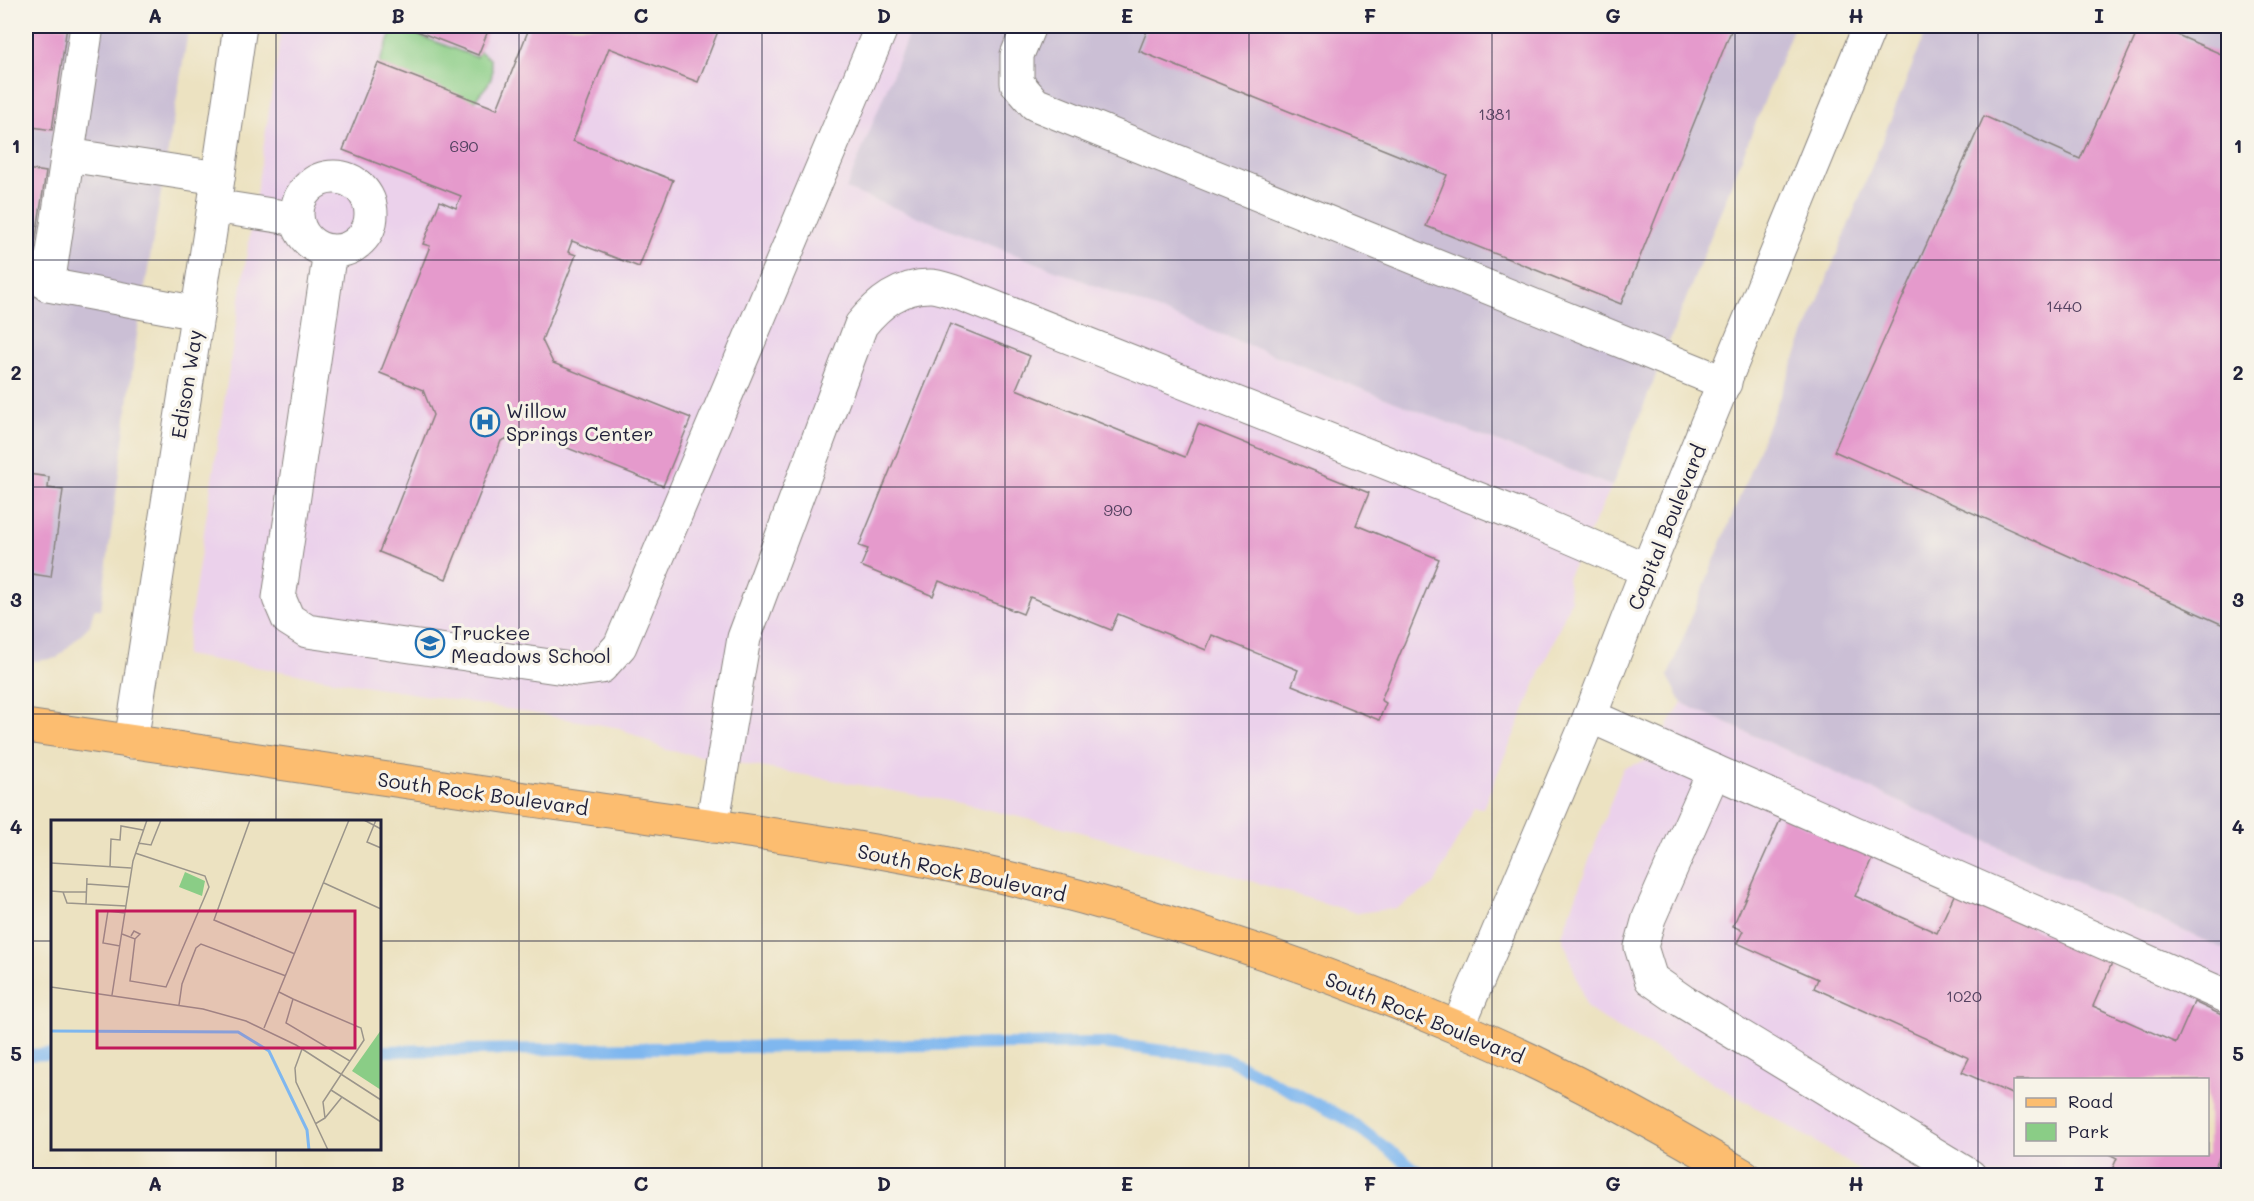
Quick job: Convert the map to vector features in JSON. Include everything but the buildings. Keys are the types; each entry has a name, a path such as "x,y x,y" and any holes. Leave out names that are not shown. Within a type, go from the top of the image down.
{"main road":[{"name":"South Rock Boulevard","path":"26,726 712,826 923,860 1114,906 1297,965 1458,1028 1595,1093 1743,1176"}],"street":[{"path":"87,26 48,285 198,313"},
{"name":"Edison Way","path":"130,742 198,313 240,26"},
{"path":"330,251 279,598 288,619 307,631 578,670 601,667 620,646 882,26"},
{"path":"1029,26 1017,56 1017,83 1035,104 1725,383"},
{"name":"Capital Boulevard","path":"1458,1028 1590,716 1647,570 1870,26"},
{"path":"68,155 216,192 297,219"},
{"path":"332,177 345,179 355,184 369,203 371,216 362,237 353,246 330,251 318,248 308,241 300,231 297,219 297,207 302,195 320,180 332,177"},
{"path":"712,826 744,638 861,325 875,308 890,296 910,289 932,286 958,293 1513,513 1647,570"},
{"path":"1590,716 2229,997"},
{"path":"1714,771 1649,918 1641,947 1651,980 1970,1176"}],"shaded area":[{"path":"26,26 189,26 137,335 101,609 94,609 90,625 57,658 36,661 26,660"},
{"path":"282,26 912,26 847,189 1612,486 1567,578 1571,600 1483,808 1474,807 1434,885 1397,908 1357,913 1062,827 959,803 666,750 620,728 185,655"},
{"path":"912,26 1794,26 1612,486 846,189"},
{"path":"1928,26 2228,26 2228,951 1682,703 1668,676"},
{"path":"1682,703 2228,951 2228,1175 1867,1175 1811,1139 1609,1023 1587,1008 1562,935 1623,768 1646,761"}],"green space":[{"path":"394,26 476,57 479,51 490,59 492,74 489,83 474,102 379,64"}],"waterway":[{"path":"381,1051 1101,1043 1228,1059 1348,1120 1424,1176"},
{"path":"26,1055 51,1054"}],"place":[{"name":"Willow Springs Center","path":"485,422"},
{"name":"Truckee Meadows School","path":"430,643"}]}
